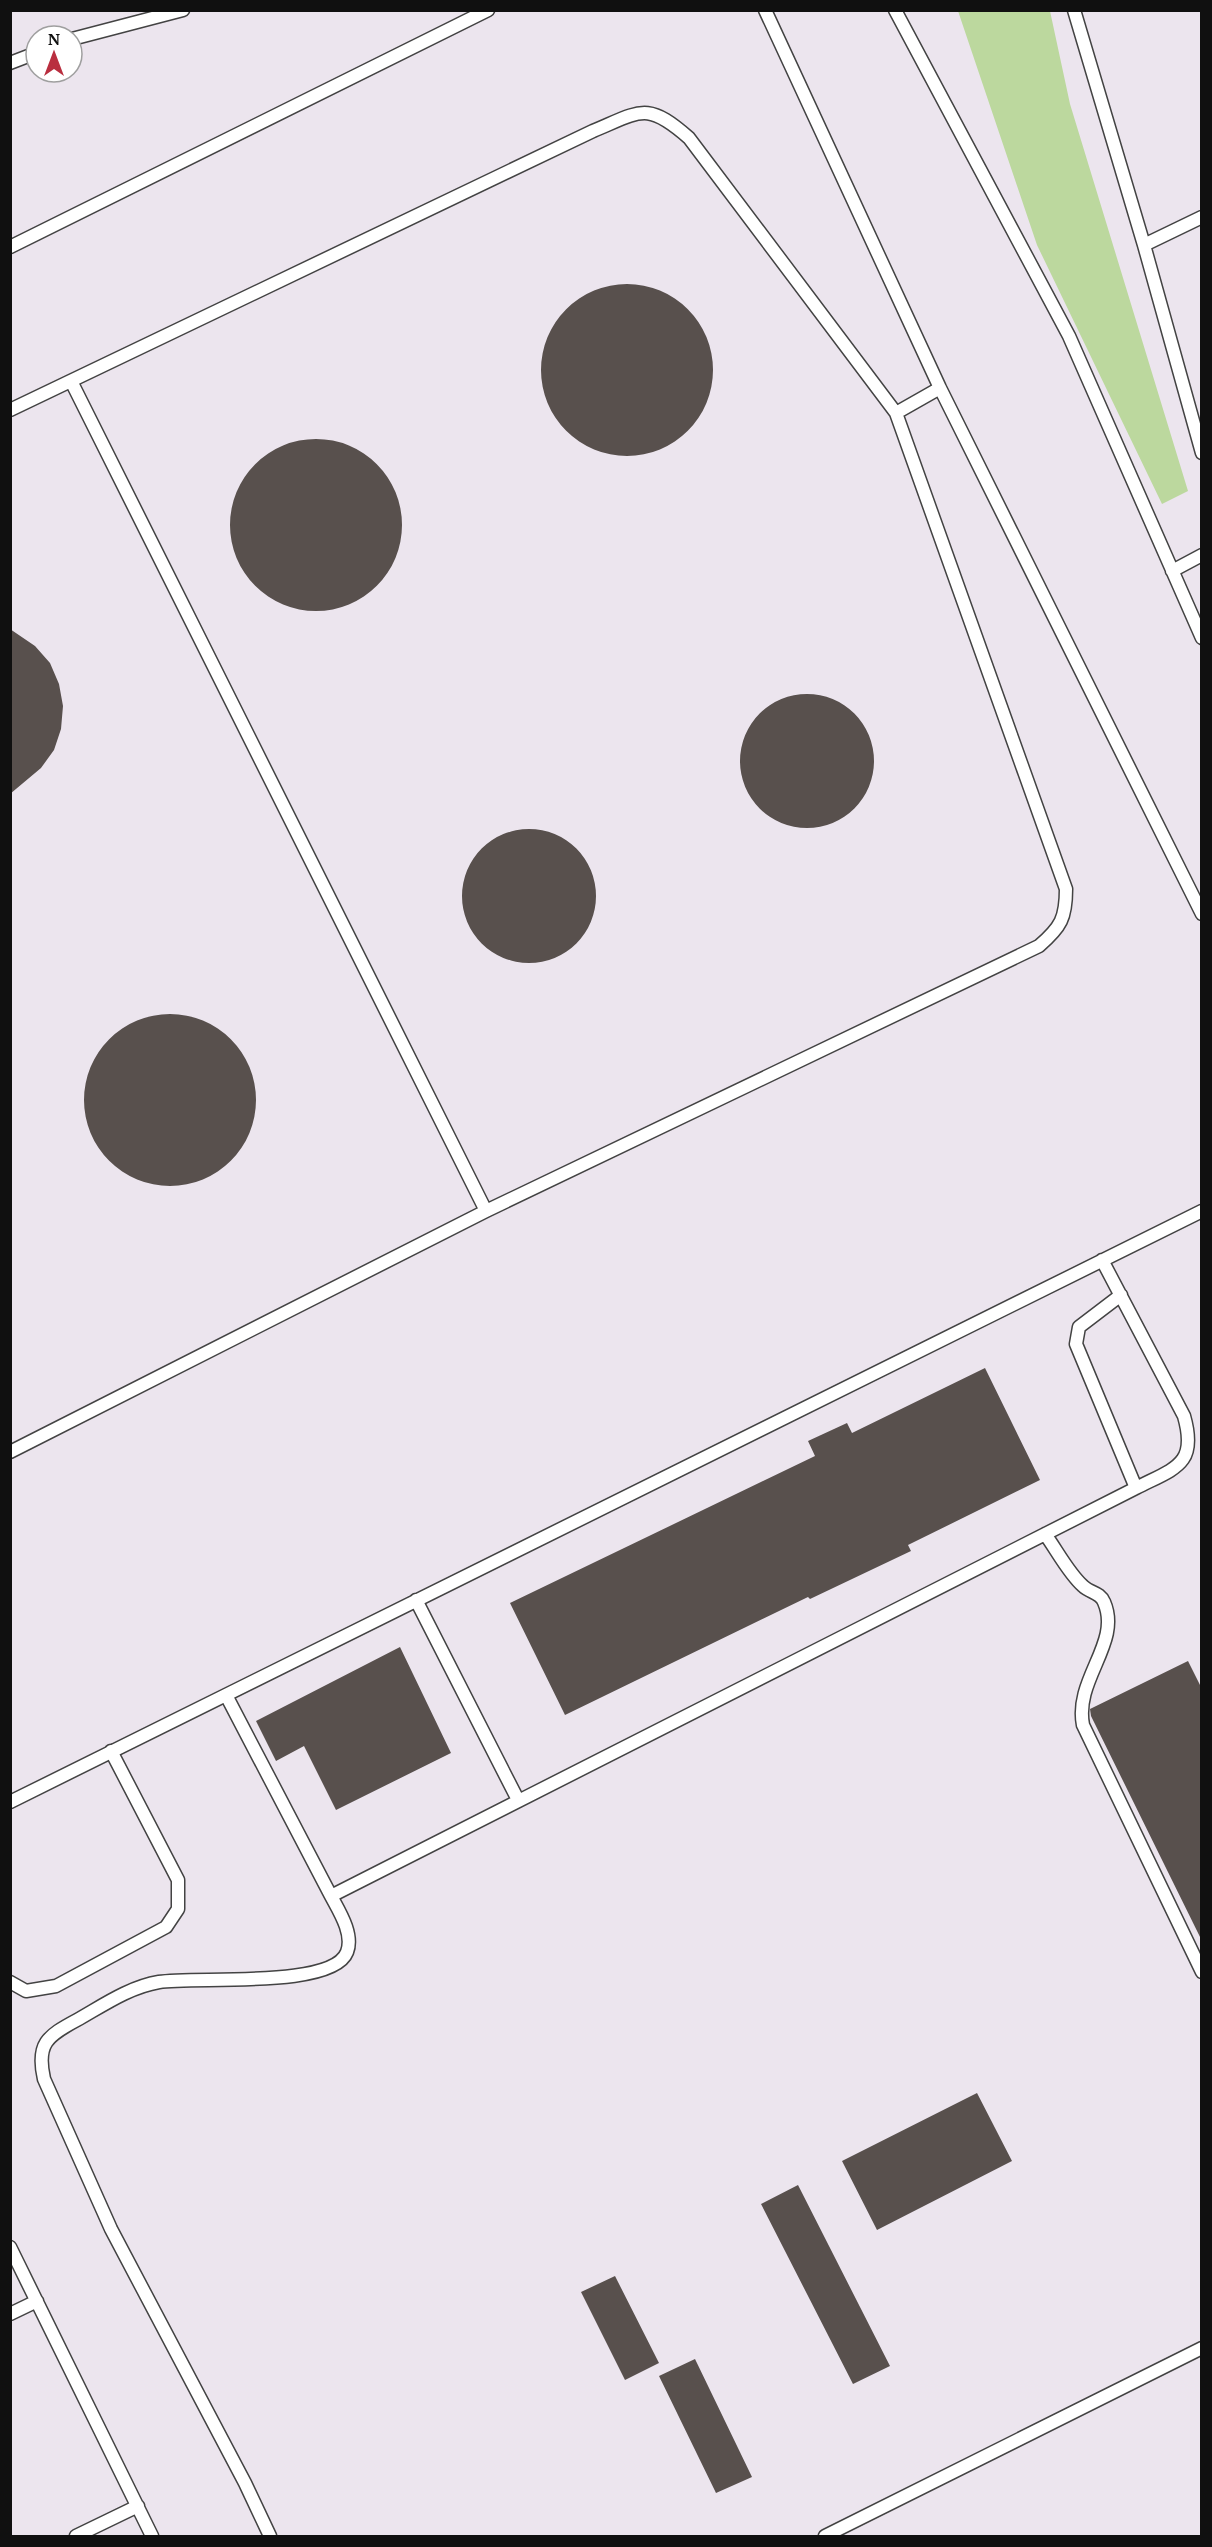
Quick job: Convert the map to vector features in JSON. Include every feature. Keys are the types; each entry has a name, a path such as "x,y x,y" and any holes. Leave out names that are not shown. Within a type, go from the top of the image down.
{"lane":[{"path":"84,36 183,10"},
{"path":"10,247 488,10"},
{"path":"765,10 940,388 1202,914"},
{"path":"895,10 1068,336 1202,638"},
{"path":"1074,10 1144,245 1202,453"},
{"path":"10,410 593,131 635,114 653,113 668,119 689,138 896,413 1066,889 1066,910 1057,930 1039,946 486,1211 10,1452"},
{"path":"1144,245 1202,217"},
{"path":"71,381 486,1211"},
{"path":"896,413 940,388"},
{"path":"1172,571 1202,555"},
{"path":"10,1802 1202,1211"},
{"path":"331,1896 1178,1465 1188,1453 1190,1437 1184,1416 1102,1260"},
{"path":"1121,1295 1079,1327 1076,1344 1136,1488"},
{"path":"1045,1534 1082,1586 1101,1596 1104,1603 1108,1617 1107,1630 1104,1644 1081,1700 1083,1725 1202,1972"},
{"path":"416,1600 518,1800"},
{"path":"226,1695 344,1920 348,1937 347,1952 338,1963 325,1970 297,1977 157,1982 127,1992 57,2031 44,2042 40,2060 44,2079 111,2229 245,2483 270,2536"},
{"path":"10,1982 26,1991 56,1986 166,1928 178,1909 178,1880 111,1752"},
{"path":"10,2247 152,2536"},
{"path":"10,2314 37,2301"},
{"path":"825,2536 1202,2348"},
{"path":"76,2536 138,2506"}],"shaded area":[{"path":"11,11 1201,11 1201,2536 11,2536"}],"green space":[{"path":"958,11 1050,11 1070,104 1188,491 1162,504 1037,245"}],"building":[{"path":"627,284 644,285 660,290 675,298 688,309 699,322 707,337 712,353 712,387 707,403 699,418 688,431 675,442 660,450 644,455 627,456 610,455 594,450 579,442 566,431 555,418 547,403 542,387 541,370 542,353 547,337 555,322 566,309 579,298 594,290 610,285"},
{"path":"316,439 333,440 349,445 364,453 377,464 388,477 396,492 401,508 401,542 396,558 388,573 377,586 364,597 349,605 333,610 316,611 299,610 283,605 268,597 255,586 244,573 236,558 231,542 230,525 231,508 236,492 244,477 255,464 268,453 283,445 299,440"},
{"path":"10,629 35,646 50,663 59,684 63,706 61,729 54,750 41,768 10,794"},
{"path":"807,694 833,699 854,714 869,735 874,761 869,787 854,808 833,823 807,828 781,823 760,808 745,787 740,761 745,735 760,714 781,699"},
{"path":"529,829 555,834 576,849 591,870 596,896 591,922 576,943 555,958 529,963 503,958 482,943 467,922 462,896 467,870 482,849 503,834"},
{"path":"170,1014 187,1015 203,1020 218,1028 231,1039 242,1052 250,1067 255,1083 255,1117 250,1133 242,1148 231,1161 218,1172 203,1180 187,1185 170,1186 153,1185 137,1180 122,1172 109,1161 98,1148 90,1133 85,1117 84,1100 85,1083 90,1067 98,1052 109,1039 122,1028 137,1020 153,1015"},
{"path":"985,1368 1040,1480 908,1545 911,1551 810,1599 808,1597 565,1715 510,1603 815,1456 808,1441 847,1423 852,1433"},
{"path":"400,1647 451,1753 336,1810 304,1746 276,1761 256,1721"},
{"path":"1188,1661 1202,1689 1202,1941 1091,1716 1090,1709"},
{"path":"977,2093 1012,2161 877,2230 842,2161"},
{"path":"798,2185 890,2366 853,2384 761,2204"},
{"path":"615,2276 659,2363 625,2380 581,2292"},
{"path":"695,2359 752,2477 716,2493 659,2376"}]}
